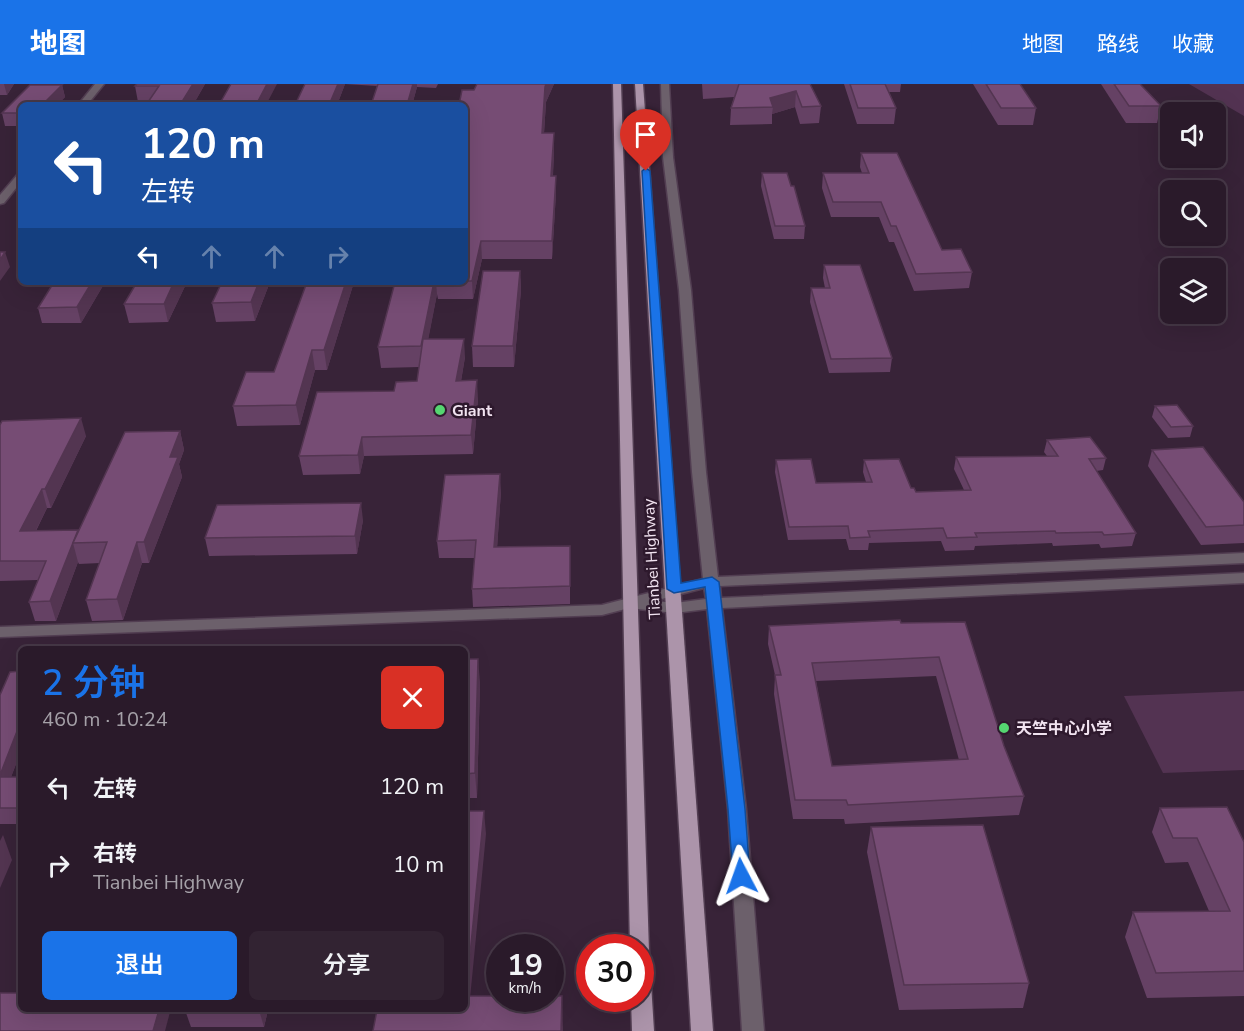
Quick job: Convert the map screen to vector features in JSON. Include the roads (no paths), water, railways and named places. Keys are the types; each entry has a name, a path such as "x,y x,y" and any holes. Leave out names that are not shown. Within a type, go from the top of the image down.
{"main road":[{"name":"Tianbei Highway","path":"617,84 640,934"},
{"name":"Tianbei Highway","path":"639,84 702,1031"},
{"path":"642,1012 643,1031"}],"street":[{"path":"85,102 100,84"},
{"path":"665,84 668,157 685,290 699,472 737,809 753,1031"},
{"path":"0,201 18,180"},
{"path":"0,632 602,610 630,604 674,589 712,582 1244,558"},
{"path":"630,604 675,608 714,603 1244,578"}],"place":[{"name":"Giant","path":"440,410"},
{"name":"天竺中心小学","path":"1004,728"}]}
